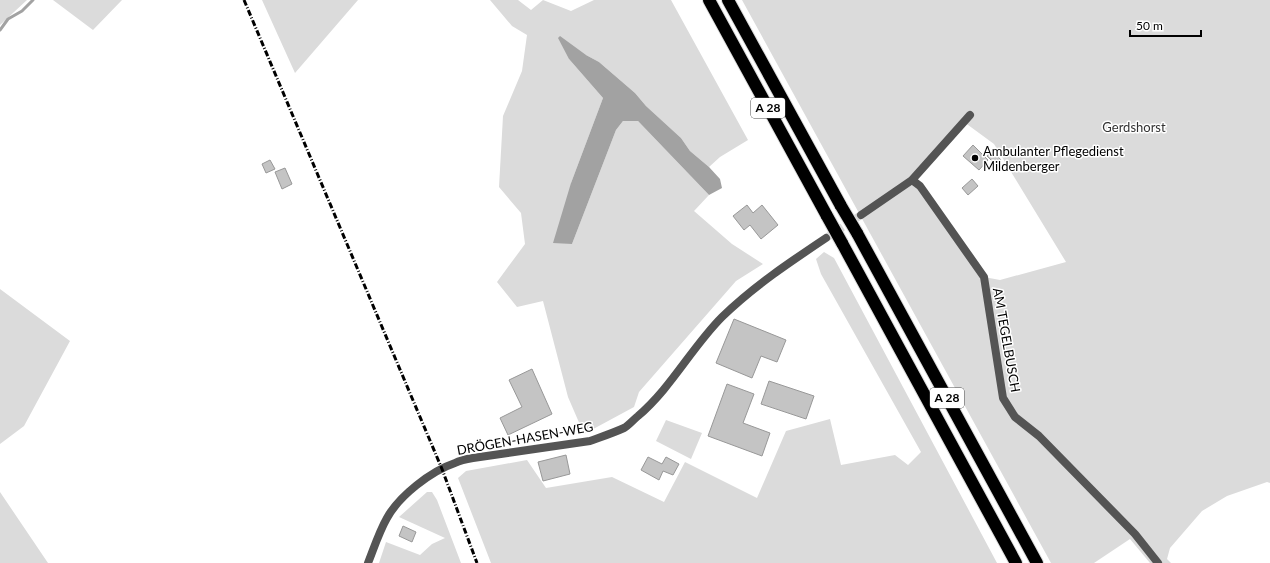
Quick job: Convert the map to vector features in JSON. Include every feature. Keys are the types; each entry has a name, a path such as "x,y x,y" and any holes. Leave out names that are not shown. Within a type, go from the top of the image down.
{"highway":[{"name":"A 28","path":"709,0 1016,563"},
{"name":"A 28","path":"728,0 1037,563"}],"street":[{"path":"860,215 912,180 970,116"},
{"name":"AM TEGELBUSCH","path":"912,180 920,186 984,277 1003,398 1015,417 1039,436 1135,534 1158,563"},
{"name":"DRÖGEN-HASEN-WEG","path":"368,563 379,534 393,508 407,494 427,478 455,462 590,441 625,427 644,411 659,395 688,357 722,317 764,280 826,238"}],"green space":[{"path":"0,0 27,0 0,25"},
{"path":"53,0 122,0 93,30"},
{"path":"262,0 358,0 295,73"},
{"path":"490,0 518,0 531,10 543,0 571,11 594,0 671,0 748,140 720,157 709,167 690,151 681,138 646,106 635,93 599,62 586,55 569,59 603,98 571,183 572,244 616,130 623,121 638,121 709,195 694,211 732,244 763,264 736,281 639,392 634,407 584,434 568,397 543,301 517,307 497,282 525,244 521,213 499,187 503,116 522,71 527,35 512,26"},
{"name":"Gerdshorst","path":"742,0 1270,0 1270,483 1267,482 1227,496 1202,511 1170,548 1167,559 1171,563 1150,563 1130,539 1094,563 1051,563","holes":["964,122 994,144 1066,262 1000,280 984,277 913,180"]},
{"path":"824,252 834,258 997,563 491,563 458,478 466,471 527,460 546,488 612,477 664,502 685,462 757,498 786,431 830,419 841,465 895,455 908,465 921,452 821,274 816,259"},
{"path":"0,289 70,341 24,426 0,444"},
{"path":"666,420 702,433 691,459 656,441"},
{"path":"0,492 48,563 0,563"},
{"path":"427,492 432,492 437,500 461,563 379,563 386,542 420,555 432,544 445,538 399,517"}],"shaded area":[{"path":"560,36 586,55 599,62 635,93 646,106 681,138 690,151 709,167 720,179 722,188 709,195 638,121 623,121 616,130 572,244 553,243 571,183 603,98 569,59 558,38"}],"building":[{"name":"Ambulanter Pflegedienst Mildenberger","path":"973,145 988,160 979,170 963,156"},
{"path":"992,150 1001,160 996,165 987,156"},
{"path":"270,160 275,169 266,173 262,164"},
{"path":"285,168 292,184 282,189 275,172"},
{"path":"972,179 978,186 968,195 962,188"},
{"path":"747,205 753,213 762,205 778,225 761,239 750,225 744,230 733,216"},
{"path":"734,319 786,340 777,362 761,356 752,378 716,363"},
{"path":"532,369 552,414 508,435 500,418 522,407 509,380"},
{"path":"769,381 814,396 806,419 761,404"},
{"path":"727,384 754,394 743,423 770,433 762,456 708,436"},
{"path":"566,455 570,474 543,481 538,462"},
{"path":"648,457 662,464 666,457 679,464 673,475 663,471 659,480 641,470"},
{"path":"403,526 416,532 412,542 399,536"}],"waterway":[{"path":"0,30 8,19 22,11 33,0"}],"tunnel":[{"path":"826,238 861,215"}],"railway":[{"path":"244,0 442,469 477,563"}],"place":[{"name":"Ambulanter Pflegedienst Mildenberger","path":"975,158"}]}
